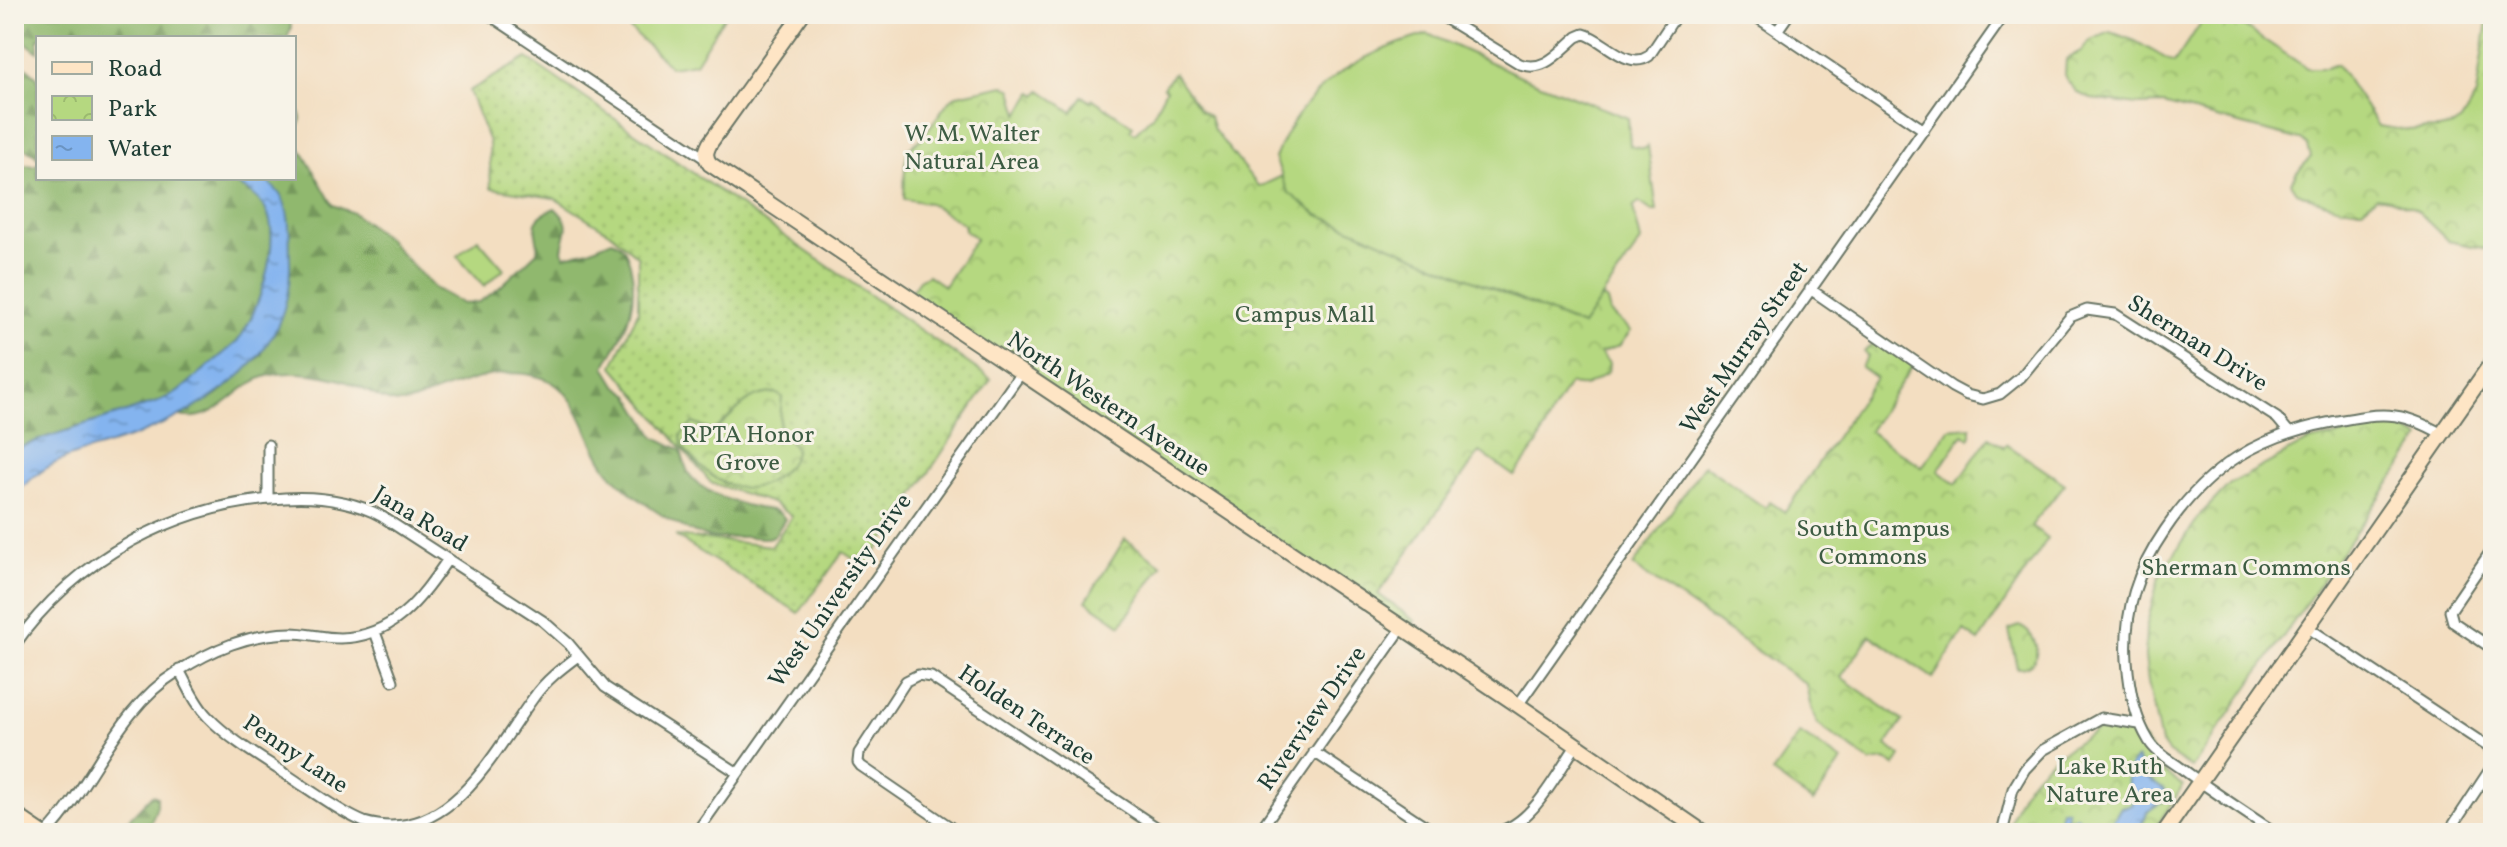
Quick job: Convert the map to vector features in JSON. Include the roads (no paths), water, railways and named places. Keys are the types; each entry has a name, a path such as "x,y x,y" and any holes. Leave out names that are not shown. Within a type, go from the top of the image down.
{"street":[{"name":"North Western Avenue","path":"488,14 1518,705 1700,832"},
{"path":"706,159 710,143 802,14"},
{"path":"1438,14 1520,64 1532,67 1543,65 1584,34 1631,60 1642,60 1649,56 1677,14"},
{"path":"1752,14 1924,130"},
{"path":"1777,31 1789,14"},
{"name":"West Murray Street","path":"1518,705 2005,14"},
{"name":"Sherman Drive","path":"1810,289 1952,387 1983,399 2000,394 2013,385 2070,317 2087,310 2115,314 2277,418 2288,431"},
{"path":"2164,833 2493,361"},
{"name":"West University Drive","path":"698,830 1021,373"},
{"path":"2276,833 2154,749 2139,724 2131,694 2126,621 2130,601 2148,555 2184,503 2214,471 2288,431 2372,414 2408,417 2442,434"},
{"path":"268,445 268,499"},
{"name":"Jana Road","path":"14,646 72,581 119,549 167,524 191,515 268,499 317,498 356,505 381,516 543,621 605,687 738,773"},
{"path":"2493,548 2450,611 2453,622 2493,649"},
{"path":"14,814 44,833 140,702 179,670 218,648 250,638 292,633 346,638 375,632 413,607 448,559"},
{"path":"2307,627 2493,750"},
{"name":"Riverview Drive","path":"1258,833 1402,628"},
{"path":"375,632 393,681"},
{"name":"Penny Lane","path":"179,670 208,717 318,796 365,823 389,828 430,822 462,799 535,695 553,675 578,656"},
{"name":"Holden Terrace","path":"959,833 858,762 859,753 906,681 918,675 927,675 1165,833"},
{"path":"2002,833 2013,789 2025,769 2043,750 2101,718 2139,724"},
{"path":"1494,833 1509,828 1523,818 1576,746"},
{"path":"1314,752 1436,833"},
{"path":"2448,833 2493,765"},
{"path":"698,830 711,833"}],"water":[{"path":"229,180 266,180 285,203 289,228 287,294 278,324 263,350 244,372 194,408 137,435 57,462 29,481 14,496 14,450 158,402 178,392 237,342 259,298 271,244 268,214 261,202"},
{"path":"2137,758 2143,775 2164,790 2167,798 2147,812 2138,833 2056,833 2061,809 2067,810 2069,820 2076,816 2090,829 2107,831 2121,807 2132,805 2134,799 2128,777 2130,767"}],"park label":[{"name":"W. M. Walter Natural Area","path":"972,149"},
{"name":"Campus Mall","path":"1305,316"},
{"name":"RPTA Honor Grove","path":"748,450"},
{"name":"South Campus Commons","path":"1873,544"},
{"name":"Sherman Commons","path":"2246,569"},
{"name":"Lake Ruth Nature Area","path":"2110,782"}]}
